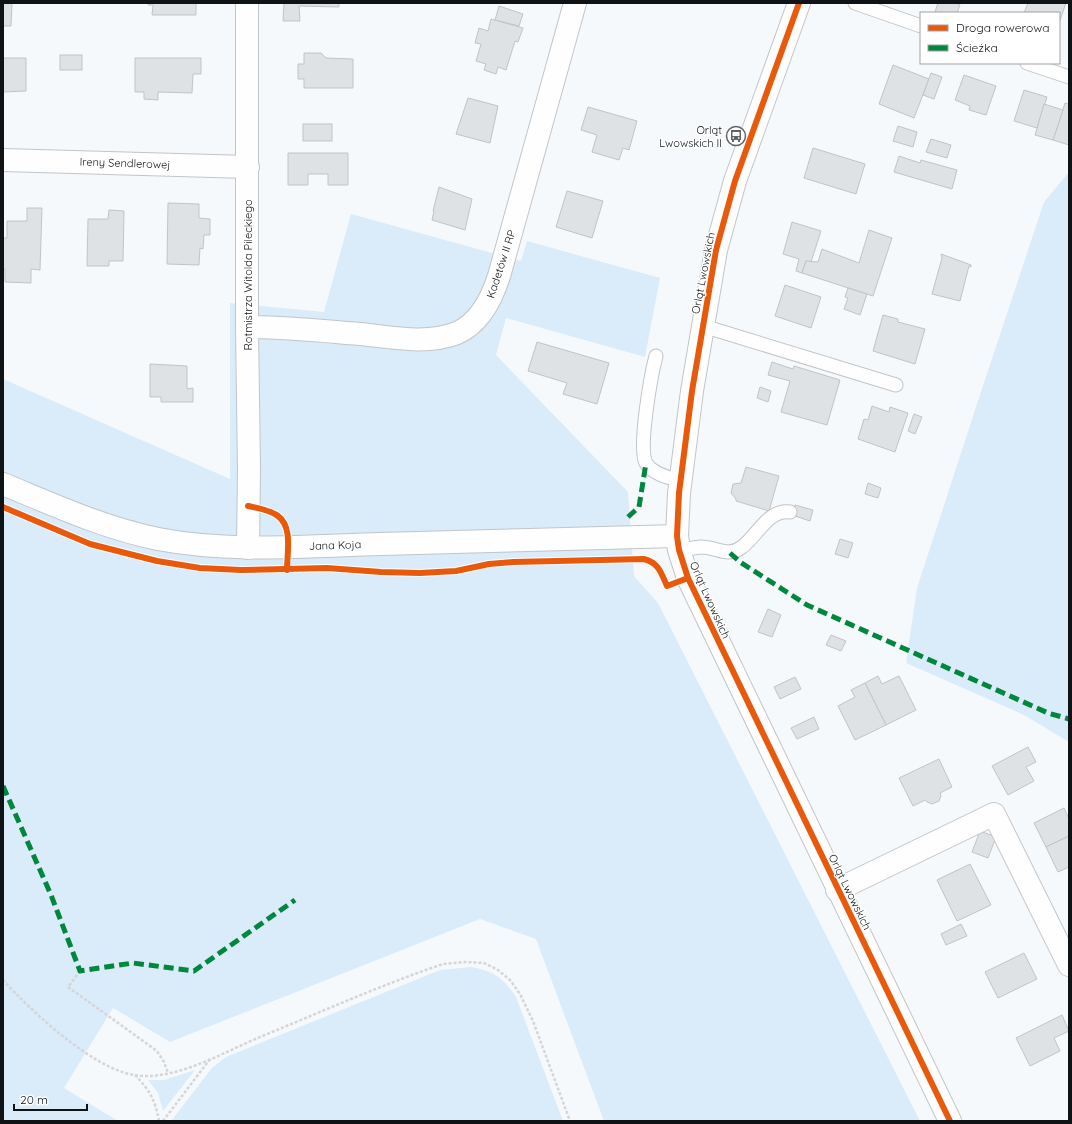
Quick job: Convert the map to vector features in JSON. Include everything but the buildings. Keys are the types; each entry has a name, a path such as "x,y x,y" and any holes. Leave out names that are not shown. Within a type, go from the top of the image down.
{"street":[{"name":"Rotmistrza Witolda Pileckiego","path":"247,3 248,548"},
{"name":"Kadetów II RP","path":"247,327 280,327 435,339 458,333 477,318 492,298 499,276 575,3"},
{"name":"Orląt Lwowskich","path":"799,3 735,181 716,250 692,391 681,481 678,543 688,578 950,1121"},
{"name":"Ireny Sendlerowej","path":"3,160 248,167"},
{"name":"Jana Koja","path":"3,484 84,517 117,528 158,539 186,543 248,548 678,543"},
{"name":"Orląt Lwowskich","path":"838,890 994,814 1069,965"}],"lane":[{"path":"855,3 920,26"},
{"path":"1030,64 1069,77"},
{"path":"702,326 896,385"},
{"path":"656,356 650,380 644,447 646,463 654,471 665,477 681,481"},
{"path":"678,543 730,553 742,547 766,522 778,513 790,512"}],"path":[{"path":"3,980 39,1017 97,1061 120,1072 135,1075 168,1073 211,1059 431,968 450,963 484,963 504,975 520,994 533,1021 570,1121"},
{"path":"80,971 68,987 157,1051 164,1062 168,1073"},
{"path":"163,1121 211,1059"},
{"path":"135,1075 150,1091 156,1105 159,1121"}],"shaded area":[{"path":"1069,172 1069,742 1024,715 906,663 917,588 1044,202"},
{"path":"351,214 521,261 527,241 660,278 645,357 506,318 496,355 628,492 634,576 658,603 920,1121 604,1121 536,939 480,919 170,1042 113,1008 64,1088 118,1121 3,1121 3,379 230,479 230,303 324,312"},
{"path":"471,967 497,976 507,985 516,997 563,1121 171,1121 212,1068 226,1057 440,970"},
{"path":"195,1070 163,1111 158,1093 148,1080 164,1080"}],"marked path":[{"path":"628,517 639,507 646,463"},
{"path":"730,553 740,562 807,605 1048,713 1069,719"},
{"path":"3,786 51,895 80,971 133,963 194,971 295,900"}],"cycle path":[{"path":"799,3 735,181 716,250 692,391 679,493 677,536 679,550 688,578 950,1121"},
{"path":"248,506 271,512 283,521 286,527 288,541 287,570"},
{"path":"3,507 90,544 157,561 200,568 241,570 327,568 420,573 456,571 489,564 513,562 644,559 656,566 667,586 688,578"}],"place":[{"name":"Orląt Lwowskich II","path":"736,136"}]}
